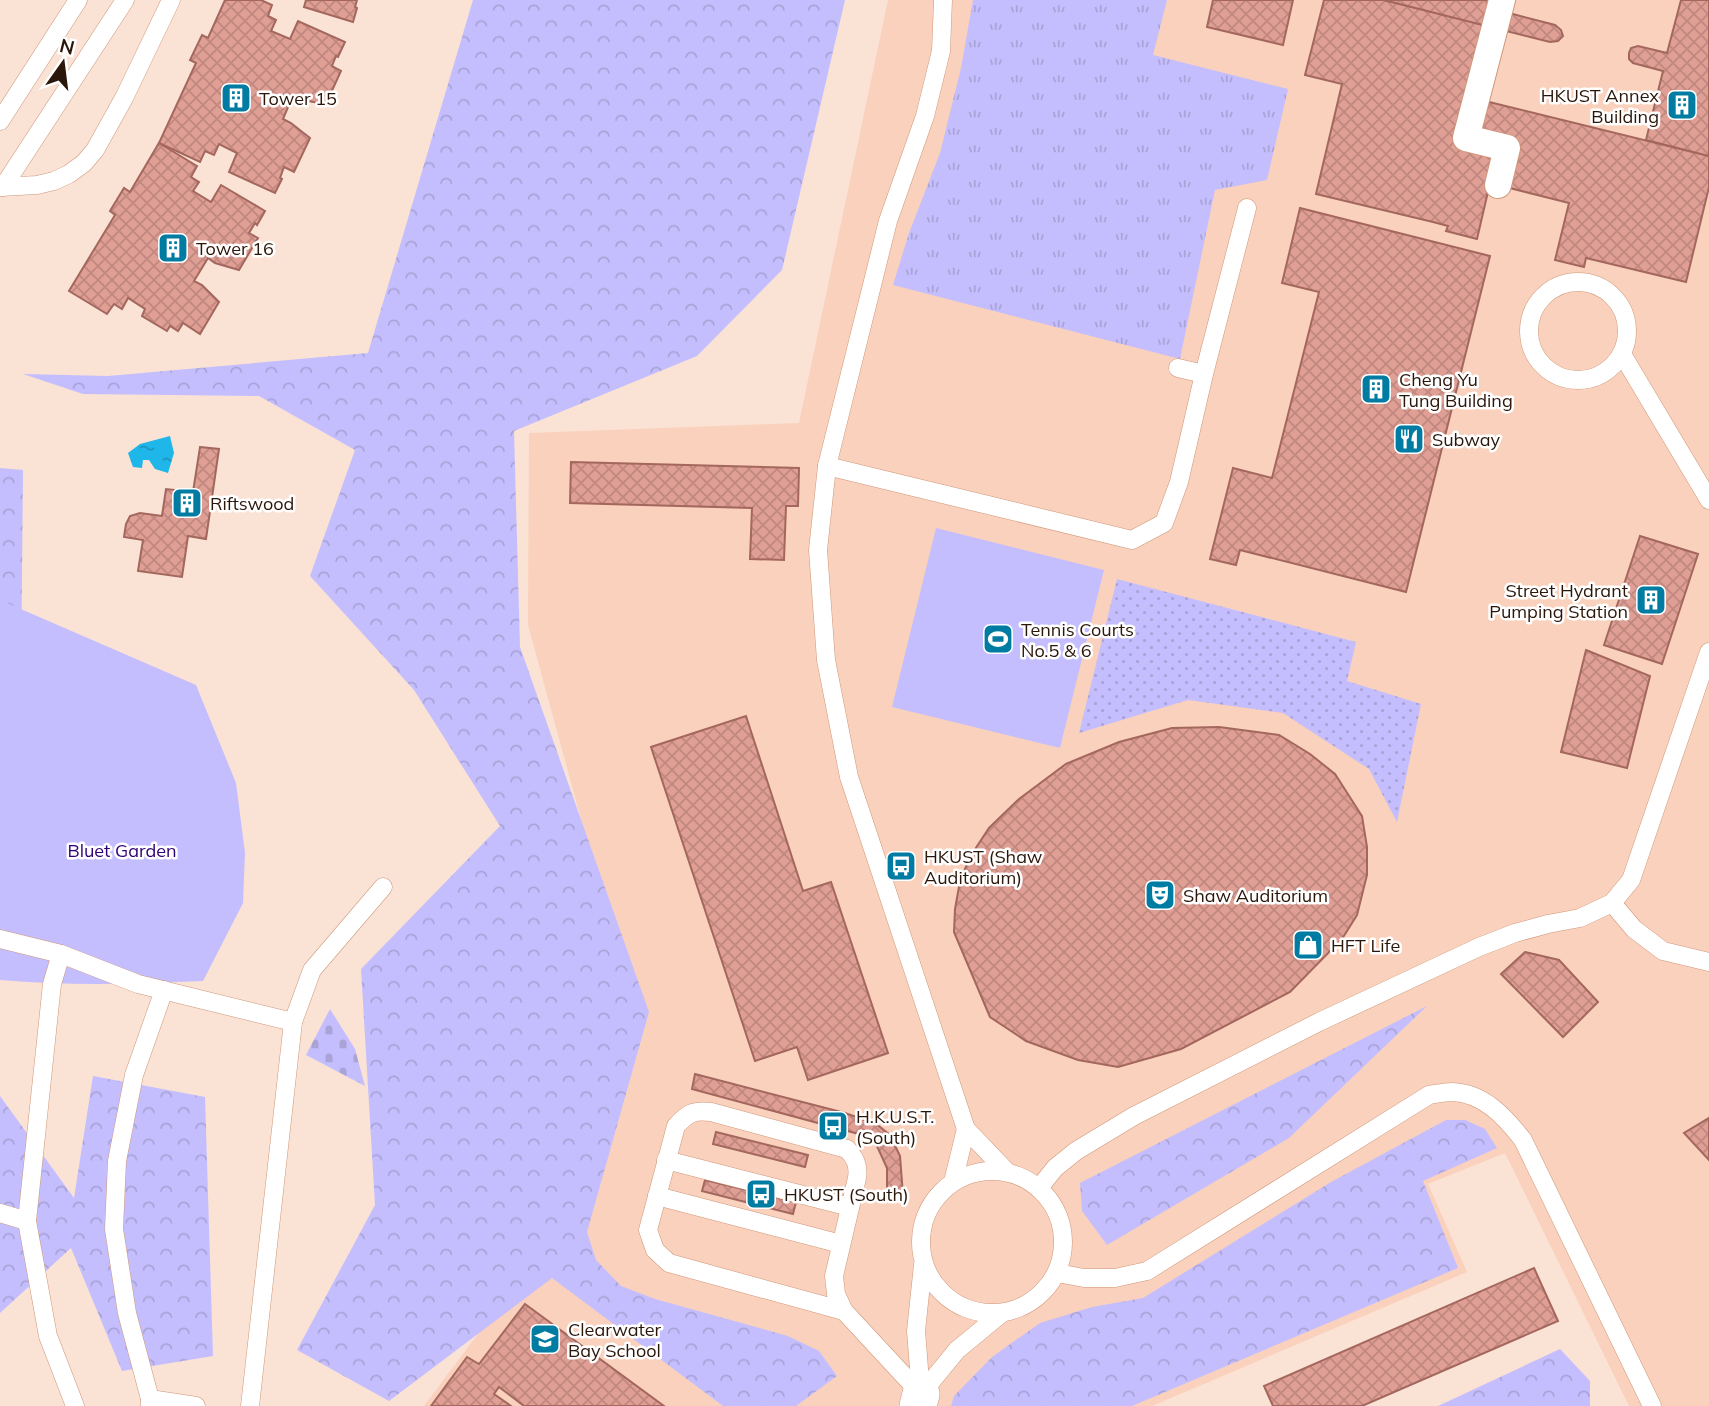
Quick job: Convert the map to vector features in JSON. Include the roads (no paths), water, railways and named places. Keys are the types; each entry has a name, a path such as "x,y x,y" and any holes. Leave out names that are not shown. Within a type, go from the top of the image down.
{"street":[{"path":"1498,185 1507,148 1466,138 1502,0"}],"lane":[{"path":"0,121 78,0"},
{"path":"2,187 125,0"},
{"path":"2,187 54,181 84,163 95,150 124,98 171,0"},
{"path":"943,0 941,51 925,116 888,221 827,466 818,550 826,660 849,777 966,1129 1007,1172"},
{"path":"827,466 1132,540 1164,523 1179,482 1247,208"},
{"path":"1581,282 1598,286 1612,296 1623,310 1627,326 1626,344 1622,354 1611,368 1595,378 1578,381 1561,378 1544,368 1534,355 1528,338 1530,318 1537,302 1550,290 1564,284 1581,282"},
{"path":"1622,354 1709,500"},
{"path":"1178,368 1204,374"},
{"path":"1039,1188 1055,1168 1076,1151 1134,1116 1319,1022 1479,947 1514,933 1580,918 1612,903 1631,880 1709,652"},
{"path":"250,1406 293,1022 312,970 383,887"},
{"path":"1612,903 1634,929 1663,951 1709,962"},
{"path":"0,939 61,954 138,984 293,1022"},
{"path":"61,954 52,984 27,1221 48,1336 75,1406"},
{"path":"164,990 134,1075 117,1161 114,1229 127,1313 150,1402 196,1406"},
{"path":"1057,1273 1084,1278 1115,1278 1147,1271 1430,1095 1452,1092 1479,1098 1505,1118 1523,1140 1652,1406"},
{"path":"844,1311 669,1263 655,1250 648,1230 676,1126 685,1116 698,1110 711,1112 847,1149 854,1157 858,1168 834,1276 836,1294 844,1311 920,1400"},
{"path":"953,1182 966,1129"},
{"path":"666,1160 850,1208"},
{"path":"920,1400 916,1331 923,1261 921,1239 926,1217 936,1197 953,1182 970,1174 1007,1172 1026,1180 1048,1196 1063,1230 1063,1252 1057,1273 1044,1293 1026,1305 1002,1313 983,1313 964,1308 946,1297 932,1282 923,1261"},
{"path":"657,1196 841,1244"},
{"path":"0,1213 27,1221"},
{"path":"920,1400 957,1350 1002,1313"}],"water":[{"path":"170,436 174,453 168,473 155,469 149,460 143,460 142,468 133,467 128,453 140,444"}],"place":[{"name":"Tower 15","path":"236,98"},
{"name":"HKUST Annex Building","path":"1682,105"},
{"name":"Tower 16","path":"173,248"},
{"name":"Cheng Yu Tung Building","path":"1376,389"},
{"name":"Subway","path":"1409,439"},
{"name":"Riftswood","path":"187,503"},
{"name":"Street Hydrant Pumping Station","path":"1651,600"},
{"name":"Tennis Courts No.5 & 6","path":"998,639"},
{"name":"HKUST (Shaw Auditorium)","path":"901,866"},
{"name":"Shaw Auditorium","path":"1160,895"},
{"name":"HFT Life","path":"1308,945"},
{"name":"H.K.U.S.T. (South)","path":"833,1126"},
{"name":"HKUST (South)","path":"761,1194"},
{"name":"Clearwater Bay School","path":"545,1339"}],"park label":[{"name":"Bluet Garden","path":"122,850"}]}
